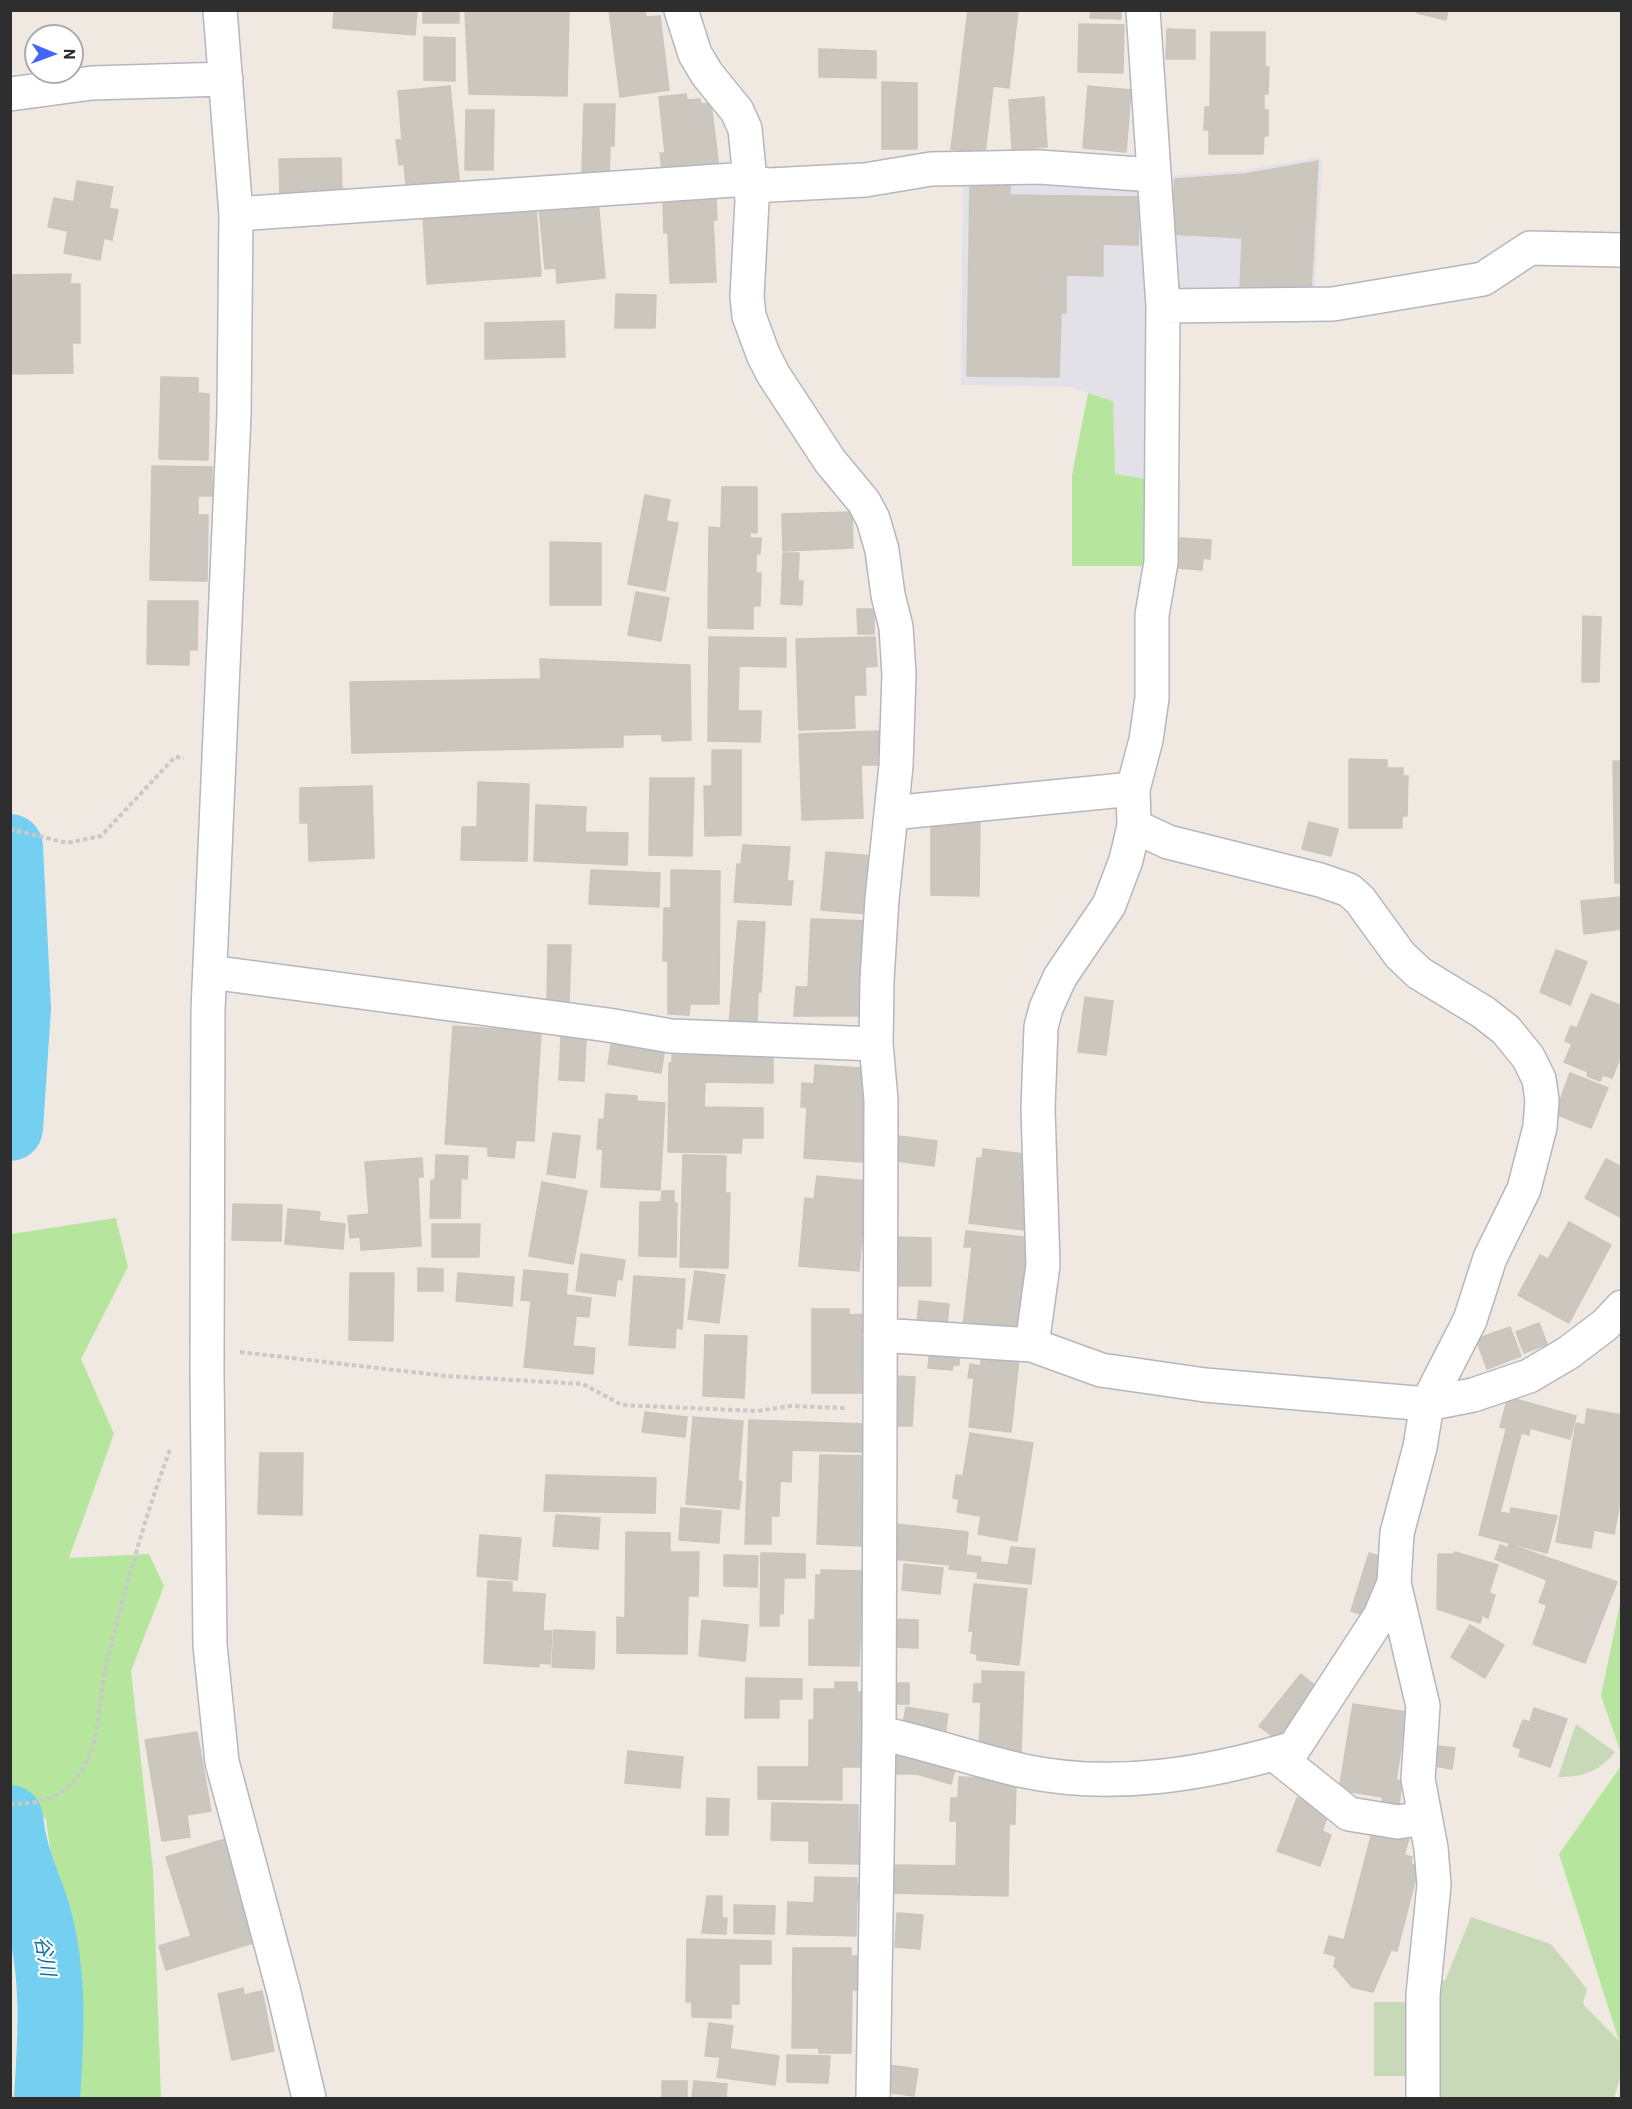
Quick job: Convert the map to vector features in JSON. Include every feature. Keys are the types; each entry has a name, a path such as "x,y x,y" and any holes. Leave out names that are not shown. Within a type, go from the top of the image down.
{"street":[{"path":"220,10 236,214 234,414 221,760 210,972 207,1348 210,1645 222,1762 283,1989 309,2098"},
{"path":"681,10 695,54 706,74 737,111 745,129 752,201 747,297 749,316 773,374 830,461 864,502 873,519 882,550 888,595 896,627 899,674 896,766 882,899 876,1044 881,1100 879,1733 873,2098"},
{"path":"1032,1345 1043,1265 1038,1109 1041,1027 1046,1008 1060,977 1109,905 1126,860 1134,826 1133,789 1146,740 1152,698 1152,615 1161,562 1163,306 1143,10"},
{"path":"10,94 92,83 226,79"},
{"path":"236,214 733,180 770,185 865,180 931,169 1039,167 1154,175"},
{"path":"1163,306 1333,304 1483,279 1530,248 1622,250"},
{"path":"891,813 1133,789"},
{"path":"1134,826 1168,842 1320,880 1349,890 1360,900 1400,955 1419,973 1483,1012 1506,1030 1528,1057 1539,1079 1542,1100 1540,1128 1524,1189 1490,1258 1470,1320 1427,1404 1420,1446 1397,1533 1394,1583 1423,1706 1418,1759 1434,1884 1423,1995 1423,2098"},
{"path":"210,972 608,1025 671,1036 876,1044"},
{"path":"880,1335 1032,1345 1101,1370 1205,1385 1427,1404 1473,1395 1529,1376 1568,1353 1605,1325 1622,1307"},
{"path":"879,1733 922,1741 978,1760 1027,1772 1078,1778 1150,1779 1274,1754 1294,1748 1372,1630 1394,1583"},
{"path":"1274,1754 1349,1814 1398,1822 1424,1818"}],"path":[{"path":"10,829 67,843 101,836 175,757 221,760"},
{"path":"207,1348 446,1376 583,1384 622,1405 758,1411 791,1406 880,1410"},
{"path":"10,1804 43,1803 60,1794 81,1773 91,1752 105,1669 138,1544 172,1444"}],"shaded area":[{"path":"1319,157 1322,161 1314,297 1179,293 1169,284 1163,176 1241,171"},
{"path":"963,176 1145,188 1155,480 1114,474 1113,401 1069,387 961,385"}],"green space":[{"path":"1088,393 1113,401 1115,474 1155,480 1152,566 1072,566 1072,475"},
{"path":"116,1218 128,1267 81,1359 114,1434 69,1558 149,1554 164,1586 131,1671 153,1869 161,2098 73,2098 76,2036 46,1819 11,1799 11,1234"},
{"path":"1621,1599 1622,1753 1601,1696"},
{"path":"1576,1724 1615,1752 1597,1769 1575,1776 1558,1777"},
{"path":"1621,1766 1621,2047 1559,1854"},
{"path":"1471,1917 1551,1944 1587,1989 1583,2004 1621,2043 1621,2075 1614,2098 1434,2098 1433,1977 1445,1981"},
{"path":"1374,2002 1413,2002 1413,2076 1374,2076"}],"building":[{"path":"334,10 417,10 415,35 333,28"},
{"path":"423,10 459,10 459,23 423,23"},
{"path":"465,10 569,10 567,96 469,94"},
{"path":"609,10 645,10 646,17 660,16 669,90 620,97"},
{"path":"968,10 1018,10 1009,88 993,86 985,153 951,149"},
{"path":"1091,10 1121,10 1121,19 1090,18"},
{"path":"1418,10 1448,10 1446,20 1417,13"},
{"path":"1079,24 1124,25 1123,73 1078,72"},
{"path":"1167,29 1195,30 1195,59 1166,59"},
{"path":"1211,32 1265,32 1265,67 1269,67 1268,94 1264,94 1264,110 1268,110 1268,136 1264,136 1263,154 1209,154 1209,130 1204,130 1205,107 1210,107"},
{"path":"424,37 455,38 455,81 424,80"},
{"path":"819,49 876,51 876,78 819,77"},
{"path":"882,82 917,83 917,149 882,149"},
{"path":"450,86 460,190 407,195 404,164 399,165 396,140 402,140 398,91"},
{"path":"1088,86 1131,90 1126,152 1083,148"},
{"path":"686,94 687,100 700,99 701,104 711,103 719,168 662,171 660,153 665,153 659,97"},
{"path":"1044,97 1047,147 1012,150 1009,100"},
{"path":"584,104 615,104 614,146 610,146 609,177 582,176"},
{"path":"466,110 494,110 493,170 465,170"},
{"path":"341,158 342,194 280,196 279,159"},
{"path":"1318,161 1311,293 1240,290 1242,238 1171,234 1175,179 1245,174"},
{"path":"77,181 113,187 109,208 118,210 112,240 104,238 100,260 64,253 68,231 48,227 54,198 74,202"},
{"path":"970,182 1010,183 1010,195 1139,197 1138,245 1103,244 1103,276 1066,275 1066,313 1061,313 1059,377 967,376"},
{"path":"716,197 717,220 713,220 716,282 670,283 668,233 664,233 663,199"},
{"path":"598,200 605,278 557,283 556,268 545,269 539,206"},
{"path":"536,208 541,276 427,284 423,215"},
{"path":"71,274 70,284 80,284 80,343 72,343 73,373 10,374 10,275"},
{"path":"616,294 656,295 655,328 615,328"},
{"path":"564,321 565,357 485,359 485,323"},
{"path":"161,377 198,378 198,393 209,394 208,460 159,459"},
{"path":"152,466 212,467 212,496 198,496 198,515 208,515 207,581 150,580"},
{"path":"722,487 757,487 757,533 750,532 750,538 761,538 760,554 756,554 756,573 761,573 760,606 753,606 753,629 708,628 709,527 721,528"},
{"path":"645,495 670,500 666,521 678,523 665,591 628,584"},
{"path":"852,512 853,548 783,551 782,514"},
{"path":"1180,538 1211,540 1210,559 1203,558 1202,570 1178,568"},
{"path":"550,542 601,543 601,605 550,605"},
{"path":"783,553 799,553 798,581 803,581 802,605 781,604"},
{"path":"636,592 669,598 661,641 628,635"},
{"path":"148,601 198,601 197,650 189,650 189,665 147,664"},
{"path":"857,609 874,609 874,634 858,634"},
{"path":"1583,616 1601,617 1599,682 1582,682"},
{"path":"709,637 786,638 786,667 739,666 738,711 761,711 760,742 708,741"},
{"path":"875,637 877,666 865,667 866,695 854,695 855,728 799,730 796,639"},
{"path":"540,659 690,665 691,740 662,741 662,734 623,735 623,747 352,753 350,682 541,679"},
{"path":"881,731 882,765 861,765 863,818 802,820 799,734"},
{"path":"712,750 741,750 741,835 705,836 704,786 712,786"},
{"path":"1349,759 1387,760 1387,768 1403,768 1403,776 1408,776 1407,816 1402,816 1402,828 1349,828"},
{"path":"1613,761 1622,761 1622,883 1615,883"},
{"path":"650,778 694,778 692,856 649,855"},
{"path":"478,782 529,784 527,861 461,860 462,827 477,827"},
{"path":"372,786 374,858 309,861 308,823 300,823 300,788"},
{"path":"536,805 586,807 585,832 628,833 627,865 534,861"},
{"path":"931,820 980,821 979,896 931,895"},
{"path":"1309,822 1338,829 1331,856 1302,849"},
{"path":"743,845 790,847 787,881 793,881 791,905 734,902 737,864 741,864"},
{"path":"826,852 874,856 869,914 821,910"},
{"path":"591,870 660,873 659,907 589,904"},
{"path":"671,870 720,871 719,1004 690,1004 689,1015 668,1014 668,961 663,961 664,908 671,908"},
{"path":"1621,897 1622,929 1584,934 1581,901"},
{"path":"811,919 869,921 865,1016 794,1016 796,987 808,987"},
{"path":"738,921 765,922 757,1027 729,1026"},
{"path":"548,945 571,945 569,1002 547,1001"},
{"path":"1556,950 1587,962 1570,1005 1540,992"},
{"path":"1591,994 1622,1006 1622,1054 1612,1078 1603,1075 1600,1081 1587,1076 1588,1072 1564,1062 1572,1044 1565,1041 1571,1026 1577,1028"},
{"path":"1085,997 1113,1001 1106,1055 1078,1052"},
{"path":"453,1026 541,1032 534,1141 516,1140 514,1158 488,1156 488,1147 445,1144"},
{"path":"561,1036 586,1038 584,1081 559,1080"},
{"path":"612,1039 665,1047 661,1073 608,1064"},
{"path":"672,1055 773,1057 773,1083 705,1082 704,1107 763,1108 763,1138 742,1138 741,1153 668,1152 669,1063 672,1063"},
{"path":"815,1065 861,1068 860,1083 869,1084 864,1162 804,1158 807,1107 801,1107 802,1083 814,1084"},
{"path":"1570,1073 1608,1088 1591,1128 1555,1114"},
{"path":"606,1094 637,1096 637,1101 665,1103 660,1190 601,1187 603,1149 597,1149 599,1119 604,1120"},
{"path":"553,1133 580,1136 575,1178 547,1174"},
{"path":"899,1136 937,1141 934,1166 896,1161"},
{"path":"983,1149 1033,1155 1024,1230 969,1223 977,1158 982,1158"},
{"path":"436,1155 468,1156 467,1179 461,1178 460,1218 430,1218 431,1180 435,1180"},
{"path":"683,1155 726,1156 725,1193 730,1193 728,1268 680,1267"},
{"path":"422,1158 423,1177 418,1177 421,1246 361,1250 360,1237 350,1238 348,1216 369,1214 365,1162"},
{"path":"1606,1159 1622,1167 1622,1218 1585,1198"},
{"path":"817,1176 867,1181 859,1271 799,1266 805,1198 814,1199"},
{"path":"542,1182 587,1191 573,1264 529,1256"},
{"path":"662,1191 674,1191 674,1203 677,1203 676,1257 639,1256 640,1202 661,1202"},
{"path":"233,1204 282,1205 281,1241 232,1240"},
{"path":"288,1209 320,1212 319,1221 345,1224 343,1249 285,1244"},
{"path":"1569,1222 1611,1245 1569,1323 1518,1295 1540,1255 1548,1259"},
{"path":"432,1224 480,1224 479,1257 432,1257"},
{"path":"966,1231 1034,1238 1023,1334 963,1327 972,1247 964,1247"},
{"path":"895,1237 931,1238 931,1286 894,1286"},
{"path":"581,1254 625,1260 622,1280 617,1279 615,1296 576,1291"},
{"path":"418,1268 443,1269 443,1291 418,1291"},
{"path":"524,1270 568,1274 566,1295 591,1298 589,1317 576,1316 573,1346 595,1348 593,1374 524,1367 531,1301 521,1300"},
{"path":"695,1271 725,1275 719,1323 688,1319"},
{"path":"350,1273 394,1273 393,1341 349,1340"},
{"path":"458,1273 514,1277 512,1306 456,1301"},
{"path":"634,1276 685,1279 682,1329 676,1328 675,1348 629,1345"},
{"path":"919,1301 949,1304 947,1326 917,1324"},
{"path":"812,1309 849,1309 849,1315 868,1314 869,1393 812,1393"},
{"path":"1539,1323 1547,1344 1524,1353 1516,1332"},
{"path":"1510,1327 1521,1356 1487,1369 1476,1339"},
{"path":"705,1335 747,1336 744,1398 703,1396"},
{"path":"930,1348 960,1350 959,1365 953,1365 952,1370 928,1368"},
{"path":"981,1354 1019,1358 1011,1432 969,1427 974,1378 968,1378 970,1364 981,1366"},
{"path":"896,1376 915,1377 912,1426 894,1426"},
{"path":"1508,1397 1576,1416 1570,1439 1530,1428 1529,1435 1500,1427"},
{"path":"1587,1409 1622,1415 1622,1492 1614,1534 1594,1530 1591,1548 1556,1542 1576,1423 1585,1425"},
{"path":"645,1412 687,1417 685,1437 642,1432"},
{"path":"693,1417 743,1421 738,1481 742,1482 739,1509 686,1504"},
{"path":"749,1420 867,1424 866,1452 792,1450 791,1482 780,1481 779,1516 771,1516 771,1544 745,1544"},
{"path":"1506,1430 1521,1434 1500,1512 1510,1514 1511,1508 1557,1516 1547,1553 1479,1535"},
{"path":"970,1433 1033,1443 1017,1541 978,1534 981,1516 957,1512 959,1499 953,1498 956,1475 963,1476"},
{"path":"260,1453 303,1453 302,1515 258,1514"},
{"path":"820,1455 867,1456 864,1546 817,1544"},
{"path":"546,1475 656,1478 655,1513 544,1511"},
{"path":"681,1508 721,1511 719,1543 679,1540"},
{"path":"556,1515 600,1518 598,1549 553,1546"},
{"path":"896,1524 968,1532 966,1555 981,1557 980,1562 1008,1565 1011,1547 1035,1549 1031,1584 977,1578 978,1572 949,1569 950,1565 892,1559"},
{"path":"626,1532 670,1533 670,1552 699,1552 698,1596 688,1596 687,1654 617,1653 617,1617 625,1618"},
{"path":"480,1535 521,1538 517,1580 477,1576"},
{"path":"1509,1544 1617,1582 1585,1663 1533,1644 1547,1605 1539,1602 1547,1580 1495,1559 1500,1545 1508,1548"},
{"path":"1455,1552 1498,1565 1489,1593 1495,1595 1488,1618 1482,1615 1480,1623 1437,1609 1438,1554 1454,1554"},
{"path":"761,1553 805,1554 805,1578 784,1578 783,1614 779,1613 779,1626 760,1626"},
{"path":"1369,1553 1385,1558 1366,1616 1351,1611"},
{"path":"724,1555 758,1556 757,1587 724,1586"},
{"path":"904,1564 943,1568 940,1594 902,1590"},
{"path":"821,1570 863,1571 859,1666 809,1665 809,1620 815,1620 816,1575 821,1575"},
{"path":"488,1581 512,1582 512,1592 545,1594 543,1631 552,1631 550,1664 539,1663 539,1667 484,1663"},
{"path":"974,1584 1027,1589 1019,1665 977,1660 977,1654 971,1653 973,1631 969,1631"},
{"path":"892,1619 918,1620 918,1648 891,1647"},
{"path":"702,1620 748,1625 745,1661 699,1656"},
{"path":"1470,1625 1504,1645 1485,1678 1451,1657"},
{"path":"554,1630 595,1632 594,1669 552,1667"},
{"path":"982,1671 1024,1672 1021,1752 979,1751 981,1702 973,1702 974,1684 982,1684"},
{"path":"1301,1674 1317,1687 1286,1737 1281,1732 1276,1739 1259,1726"},
{"path":"746,1678 802,1679 802,1699 779,1699 779,1718 745,1718"},
{"path":"835,1682 857,1682 857,1692 863,1692 862,1706 866,1706 865,1767 842,1767 842,1800 758,1799 758,1767 809,1767 809,1720 814,1720 814,1689 835,1689"},
{"path":"890,1683 909,1683 909,1704 890,1704"},
{"path":"1353,1704 1407,1712 1396,1780 1402,1781 1399,1805 1382,1802 1383,1797 1339,1790"},
{"path":"906,1707 948,1714 945,1736 902,1730"},
{"path":"1534,1708 1567,1719 1550,1767 1519,1756 1521,1749 1513,1746 1523,1720 1530,1722"},
{"path":"197,1732 211,1811 187,1815 190,1837 162,1841 145,1740"},
{"path":"1430,1745 1455,1748 1452,1769 1428,1765"},
{"path":"893,1749 957,1761 951,1784 917,1774 892,1774"},
{"path":"628,1751 683,1757 680,1788 625,1783"},
{"path":"959,1777 1016,1779 1015,1824 1009,1824 1008,1896 892,1893 892,1865 956,1866 957,1821 950,1821 951,1798 958,1798"},
{"path":"707,1798 729,1799 728,1835 706,1835"},
{"path":"1297,1798 1330,1810 1322,1831 1331,1835 1320,1866 1277,1851"},
{"path":"772,1803 858,1805 858,1834 861,1834 860,1864 809,1863 809,1841 771,1840"},
{"path":"1374,1825 1410,1835 1404,1855 1412,1857 1411,1864 1419,1866 1397,1951 1391,1950 1373,1992 1352,1987 1334,1966 1336,1956 1324,1953 1329,1936 1344,1940"},
{"path":"225,1839 256,1942 166,1970 159,1946 191,1936 166,1857"},
{"path":"815,1877 857,1878 857,1884 860,1884 860,1899 857,1899 856,1936 787,1934 788,1902 814,1903"},
{"path":"707,1896 722,1896 722,1918 727,1918 726,1934 702,1933"},
{"path":"734,1905 775,1906 774,1934 734,1933"},
{"path":"897,1913 923,1915 920,1949 895,1947"},
{"path":"687,1939 771,1941 771,1964 739,1964 739,2004 731,2004 731,2018 692,2017 692,2002 686,2002"},
{"path":"793,1948 851,1948 851,1956 860,1956 860,1990 852,1990 851,2053 819,2053 819,2048 792,2048"},
{"path":"243,1988 244,1995 262,1991 274,2051 232,2060 218,1994"},
{"path":"709,2023 733,2026 730,2049 779,2056 775,2085 717,2077 720,2057 705,2056"},
{"path":"787,2055 830,2056 828,2083 787,2082"},
{"path":"888,2065 918,2069 914,2096 885,2092"},
{"path":"662,2081 687,2081 687,2098 662,2098"},
{"path":"694,2081 727,2084 726,2098 692,2098"}],"waterway":[{"name":"谷川","path":"10,847 18,1008 10,1128"},
{"name":"谷川","path":"10,1818 18,1857 38,1915 47,1960 50,2006 47,2098"}]}
